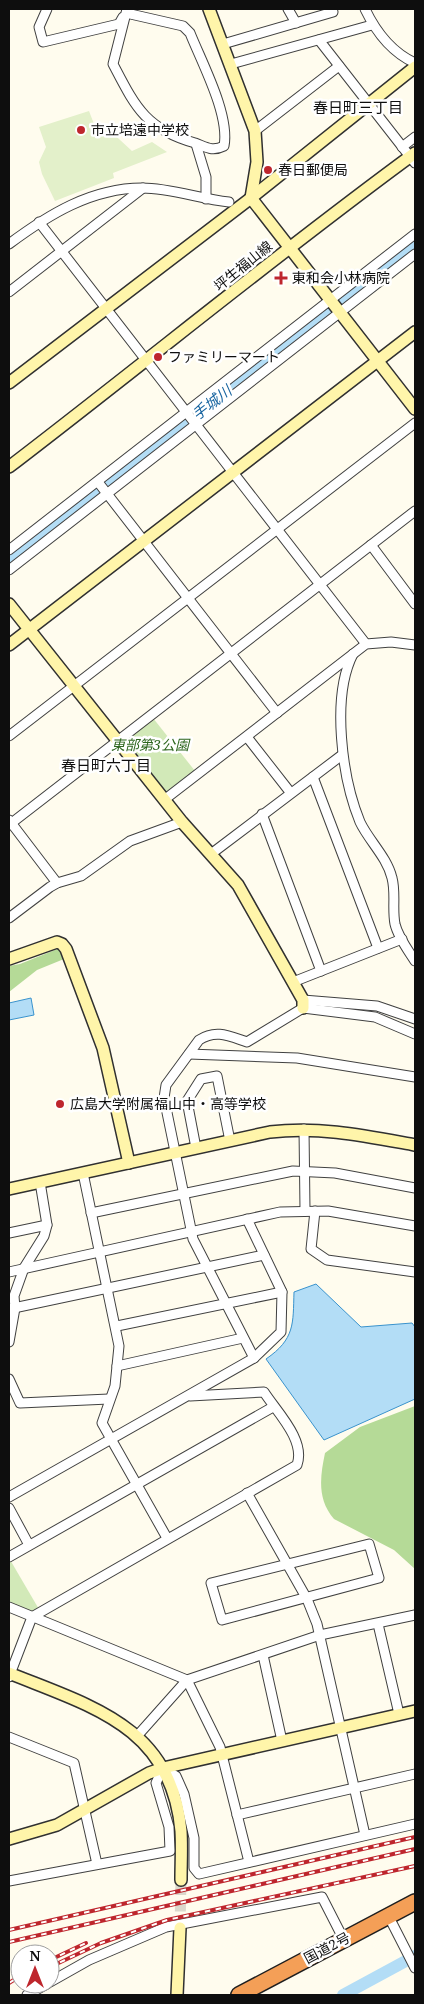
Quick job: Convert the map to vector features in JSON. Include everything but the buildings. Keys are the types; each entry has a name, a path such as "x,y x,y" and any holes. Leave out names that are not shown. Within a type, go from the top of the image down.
{"highway":[{"name":"国道2号","path":"239,1995 415,1902"},
{"name":"国道2号","path":"258,1995 415,1911"}],"street":[{"path":"47,9 39,26 43,42 119,24 127,11"},
{"path":"209,9 255,131 257,162 251,198"},
{"path":"288,9 296,23"},
{"path":"223,44 333,12 331,9"},
{"path":"9,383 251,198 415,65 388,45 372,25 365,9"},
{"path":"127,11 183,26 190,33 214,94 226,135 224,146 216,150 182,140 145,118 113,64 114,53 127,11"},
{"path":"231,64 372,25"},
{"path":"319,40 402,147 413,158 290,247 415,409"},
{"path":"255,131 339,66"},
{"path":"402,147 415,137"},
{"path":"196,144 206,176 206,200"},
{"path":"9,244 39,222 68,205 119,190 143,188 206,200 229,202 251,198"},
{"path":"9,292 143,188"},
{"name":"坪生福山線","path":"9,467 146,362 290,247 251,198"},
{"path":"39,222 190,420 366,644"},
{"path":"9,570 103,488 335,306 415,234"},
{"path":"9,550 103,488 335,306 415,254"},
{"path":"9,645 379,362 415,332"},
{"path":"9,736 415,423"},
{"path":"103,488 277,713"},
{"path":"57,883 10,823 415,512"},
{"path":"371,545 415,604"},
{"path":"9,604 164,800 238,885 293,982 303,1004"},
{"path":"164,800 366,644 391,642 415,645"},
{"path":"353,654 342,696 342,755 360,822 378,850 392,878 395,924 415,961"},
{"path":"247,737 290,792"},
{"path":"211,854 290,792 342,755"},
{"path":"313,777 378,948"},
{"path":"262,814 321,971"},
{"path":"9,918 57,883 81,876 130,841 182,822"},
{"path":"293,982 402,939"},
{"path":"9,959 57,942 66,949 103,1048 129,1163"},
{"path":"303,1004 375,1017 415,1034"},
{"path":"254,1358 191,1232 174,1153 164,1091 189,1054 206,1036 218,1033 247,1042 303,1004 377,1006 415,1020"},
{"path":"189,1054 297,1058 415,1077"},
{"path":"196,1148 187,1102 201,1079 217,1076 230,1141"},
{"path":"304,1129 306,1210"},
{"path":"9,1189 270,1132 304,1129 340,1131 415,1144"},
{"path":"91,1213 277,1174 305,1171 334,1173 415,1188"},
{"path":"83,1173 120,1346 115,1386 102,1423 168,1538"},
{"path":"9,1342 14,1296 24,1268 44,1236 47,1225 40,1182"},
{"path":"315,1211 311,1249 327,1260 415,1272"},
{"path":"9,1272 280,1212 328,1211 415,1226"},
{"path":"9,1497 254,1358 281,1332 282,1292 247,1219"},
{"path":"9,1232 47,1225"},
{"path":"12,1308 264,1255"},
{"path":"117,1326 282,1292"},
{"path":"117,1366 243,1338"},
{"path":"9,1379 20,1402 109,1399"},
{"path":"181,1880 181,1830 174,1799 163,1768 138,1735 106,1713 9,1675 32,1617 297,1465 299,1460 293,1435 264,1392 190,1396"},
{"path":"9,1556 273,1407"},
{"path":"247,1493 286,1565 307,1599 320,1635 365,1835"},
{"path":"9,1508 29,1545"},
{"path":"369,1544 379,1578 307,1599 222,1620 211,1583 286,1565 369,1544"},
{"path":"9,1607 187,1680 222,1754 249,1862"},
{"path":"138,1735 187,1680 320,1635 415,1615"},
{"path":"378,1624 399,1714"},
{"path":"263,1654 282,1741"},
{"path":"9,1838 37,1832 85,1811 149,1773 163,1768 415,1711"},
{"path":"9,1737 74,1763 98,1864"},
{"path":"163,1768 176,1776 184,1794 191,1821 195,1872 199,1874 415,1824"},
{"path":"9,1880 170,1851 169,1827 156,1782 163,1768"},
{"path":"238,1815 415,1774"},
{"path":"60,1976 89,1960 166,1926 322,1897 344,1940"},
{"path":"392,1923 412,1961"},
{"path":"177,1995 180,1928"}],"green space":[{"path":"89,111 94,124 107,128 132,151 152,142 167,152 113,173 114,178 55,201 42,174 39,162 46,147 39,127"},
{"name":"東部第3公園","path":"153,718 195,771 165,794 123,741"},
{"path":"60,948 64,959 37,970 9,992 9,966 20,964"},
{"path":"415,1406 415,1569 394,1550 334,1519 322,1496 321,1479 325,1453 360,1427"},
{"path":"9,1558 40,1611 33,1615 9,1606"}],"water":[{"path":"31,998 34,1015 9,1020 9,1003"},
{"path":"316,1284 361,1327 412,1323 415,1327 415,1399 324,1440 266,1359 282,1345 290,1330 294,1292"}],"waterway":[{"name":"手城川","path":"9,560 415,246"},
{"path":"343,1995 415,1956"}],"tunnel":[{"path":"180,1928 181,1880"}],"railway":[{"path":"9,1930 415,1837"},
{"path":"9,1942 415,1849"},
{"path":"60,1962 101,1943 167,1920 415,1866"},
{"path":"60,1955 86,1943"}],"place":[{"name":"市立培遠中学校","path":"81,130"},
{"name":"春日郵便局","path":"268,170"},
{"name":"東和会小林病院","path":"281,278"},
{"name":"ファミリーマート","path":"158,357"},
{"name":"広島大学附属福山中・高等学校","path":"60,1104"}],"district":[{"name":"春日町三丁目","path":"358,108"},
{"name":"春日町六丁目","path":"106,766"}]}
